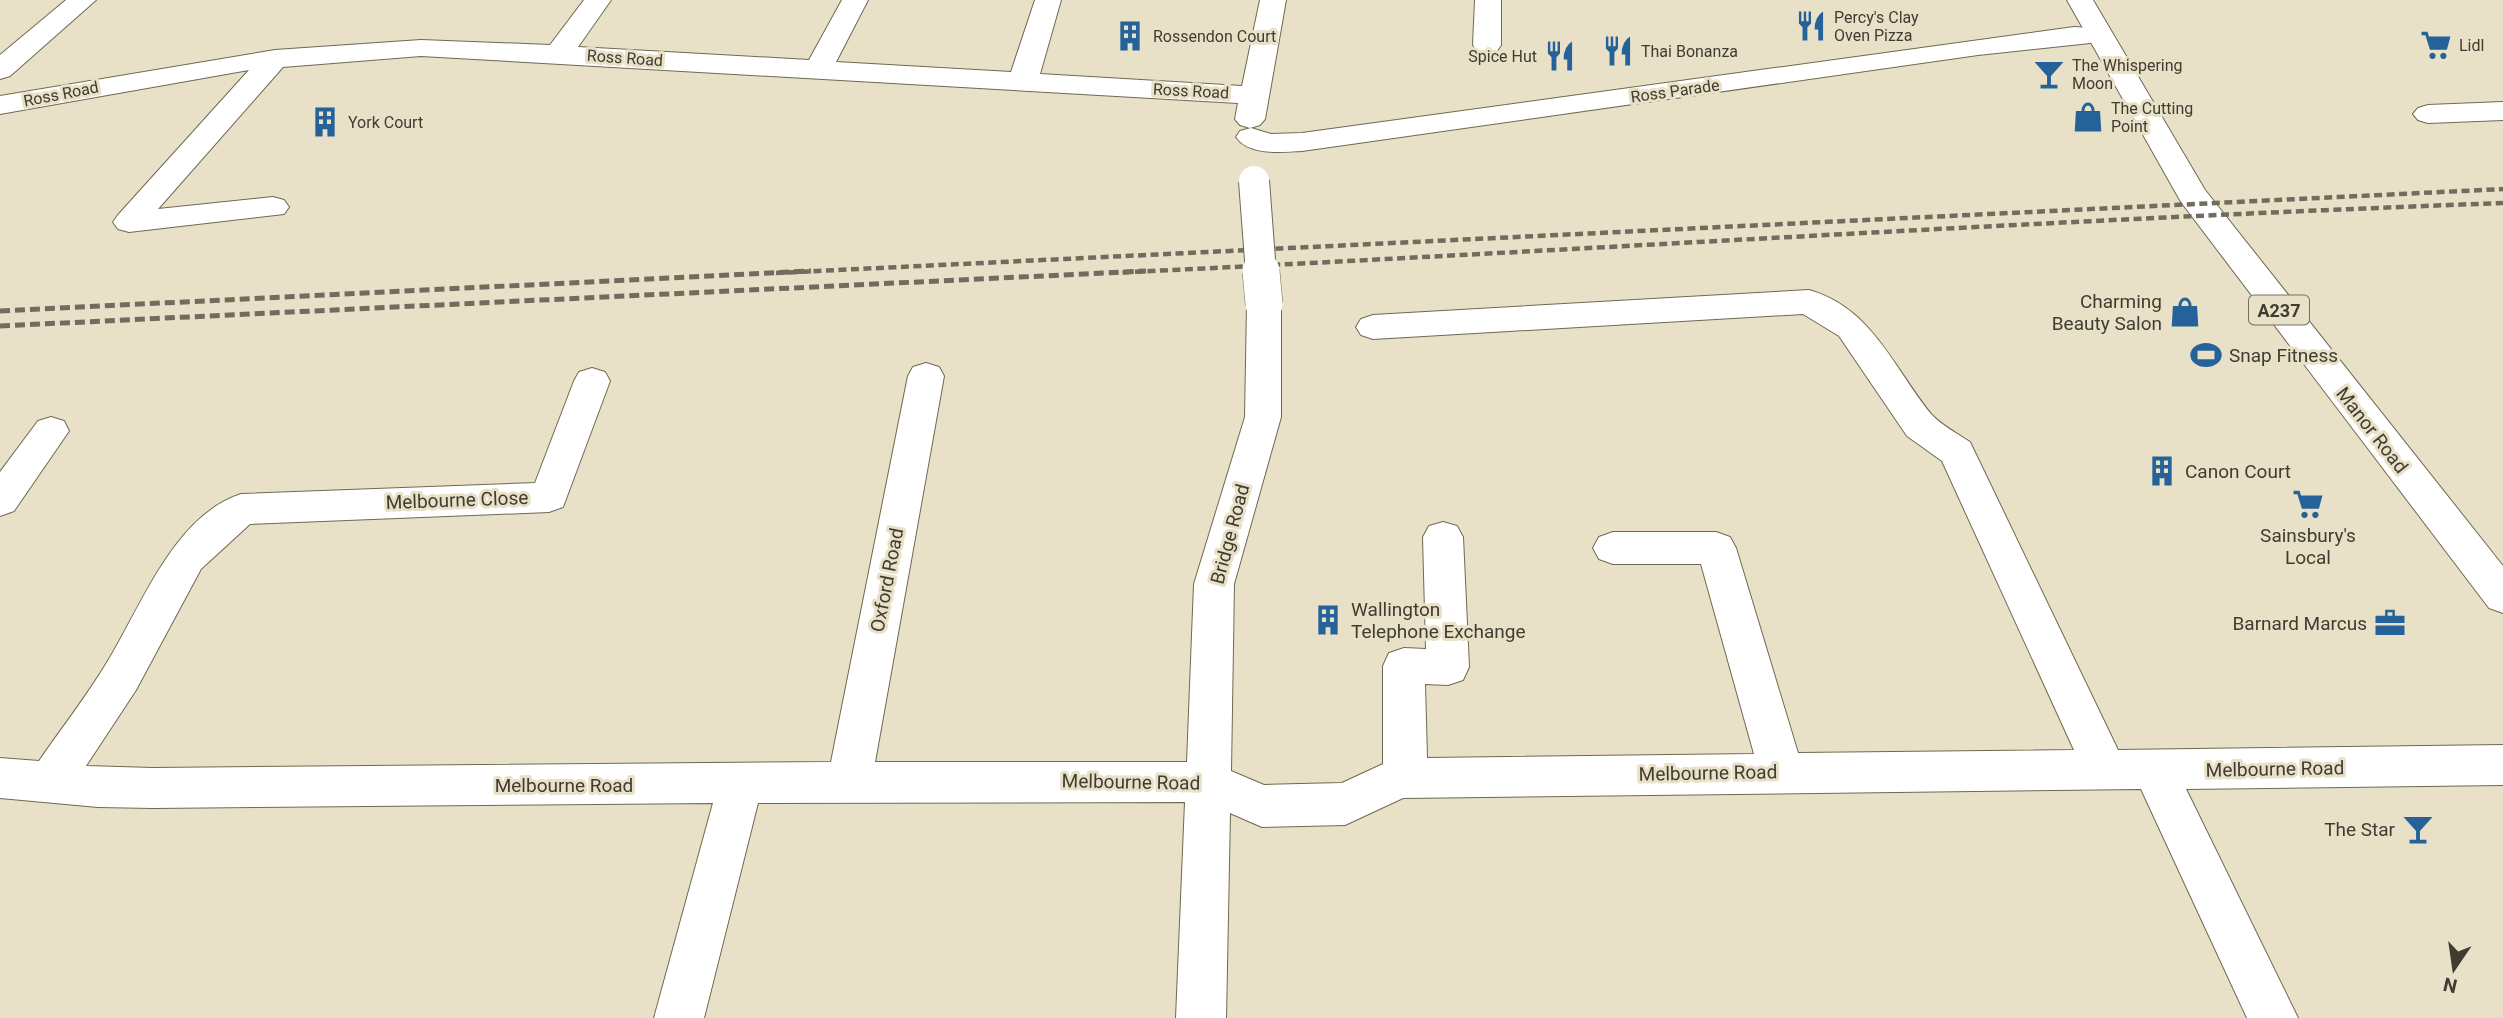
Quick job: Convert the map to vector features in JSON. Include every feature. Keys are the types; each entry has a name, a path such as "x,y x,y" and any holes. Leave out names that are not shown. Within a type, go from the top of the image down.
{"street":[{"path":"0,70 83,0"},
{"path":"558,54 598,0"},
{"path":"818,69 855,0"},
{"path":"1023,81 1048,0"},
{"name":"Bridge Road","path":"1201,1018 1214,584 1263,417 1264,304 1251,136 1253,94 1273,0"},
{"path":"1487,45 1488,0"},
{"name":"A237","path":"2080,0 2099,35"},
{"name":"Ross Parade","path":"1251,136 1268,143 1302,142 1978,47 2074,35 2099,35"},
{"name":"Manor Road","path":"2099,35 2192,195 2503,596"},
{"name":"Ross Road","path":"0,105 177,71 275,58 421,48 1253,94"},
{"path":"273,207 129,222 275,58"},
{"path":"2428,114 2503,111"},
{"path":"1373,327 1809,302 1851,328 1920,426 1957,452 2105,770"},
{"name":"Oxford Road","path":"849,784 926,376"},
{"name":"Melbourne Close","path":"51,781 121,677 187,558 248,498 549,497 592,381"},
{"path":"0,501 51,431"},
{"path":"1402,778 1404,666 1448,667 1443,537"},
{"path":"1613,548 1716,548 1781,772"},
{"name":"Melbourne Road","path":"0,778 98,787 153,788 740,785 1062,780 1208,782 1262,806 1345,804 1402,778 2503,765"},
{"path":"2155,771 2273,1018"},
{"path":"679,1018 740,785"}],"railway":[{"path":"776,273 2503,189"},
{"path":"1110,273 2154,218 2503,203"},
{"path":"0,311 811,271"},
{"path":"0,326 1146,271"}],"place":[{"name":"Percy's Clay Oven Pizza","path":"1811,26"},
{"name":"Rossendon Court","path":"1130,36"},
{"name":"Lidl","path":"2436,45"},
{"name":"Thai Bonanza","path":"1618,51"},
{"name":"Spice Hut","path":"1560,56"},
{"name":"The Whispering Moon","path":"2049,74"},
{"name":"The Cutting Point","path":"2088,117"},
{"name":"York Court","path":"325,122"},
{"name":"Charming Beauty Salon","path":"2185,312"},
{"name":"Snap Fitness","path":"2206,355"},
{"name":"Canon Court","path":"2162,471"},
{"name":"Sainsbury's Local","path":"2308,504"},
{"name":"Wallington Telephone Exchange","path":"1328,620"},
{"name":"Barnard Marcus","path":"2390,623"},
{"name":"The Star","path":"2418,829"}]}
